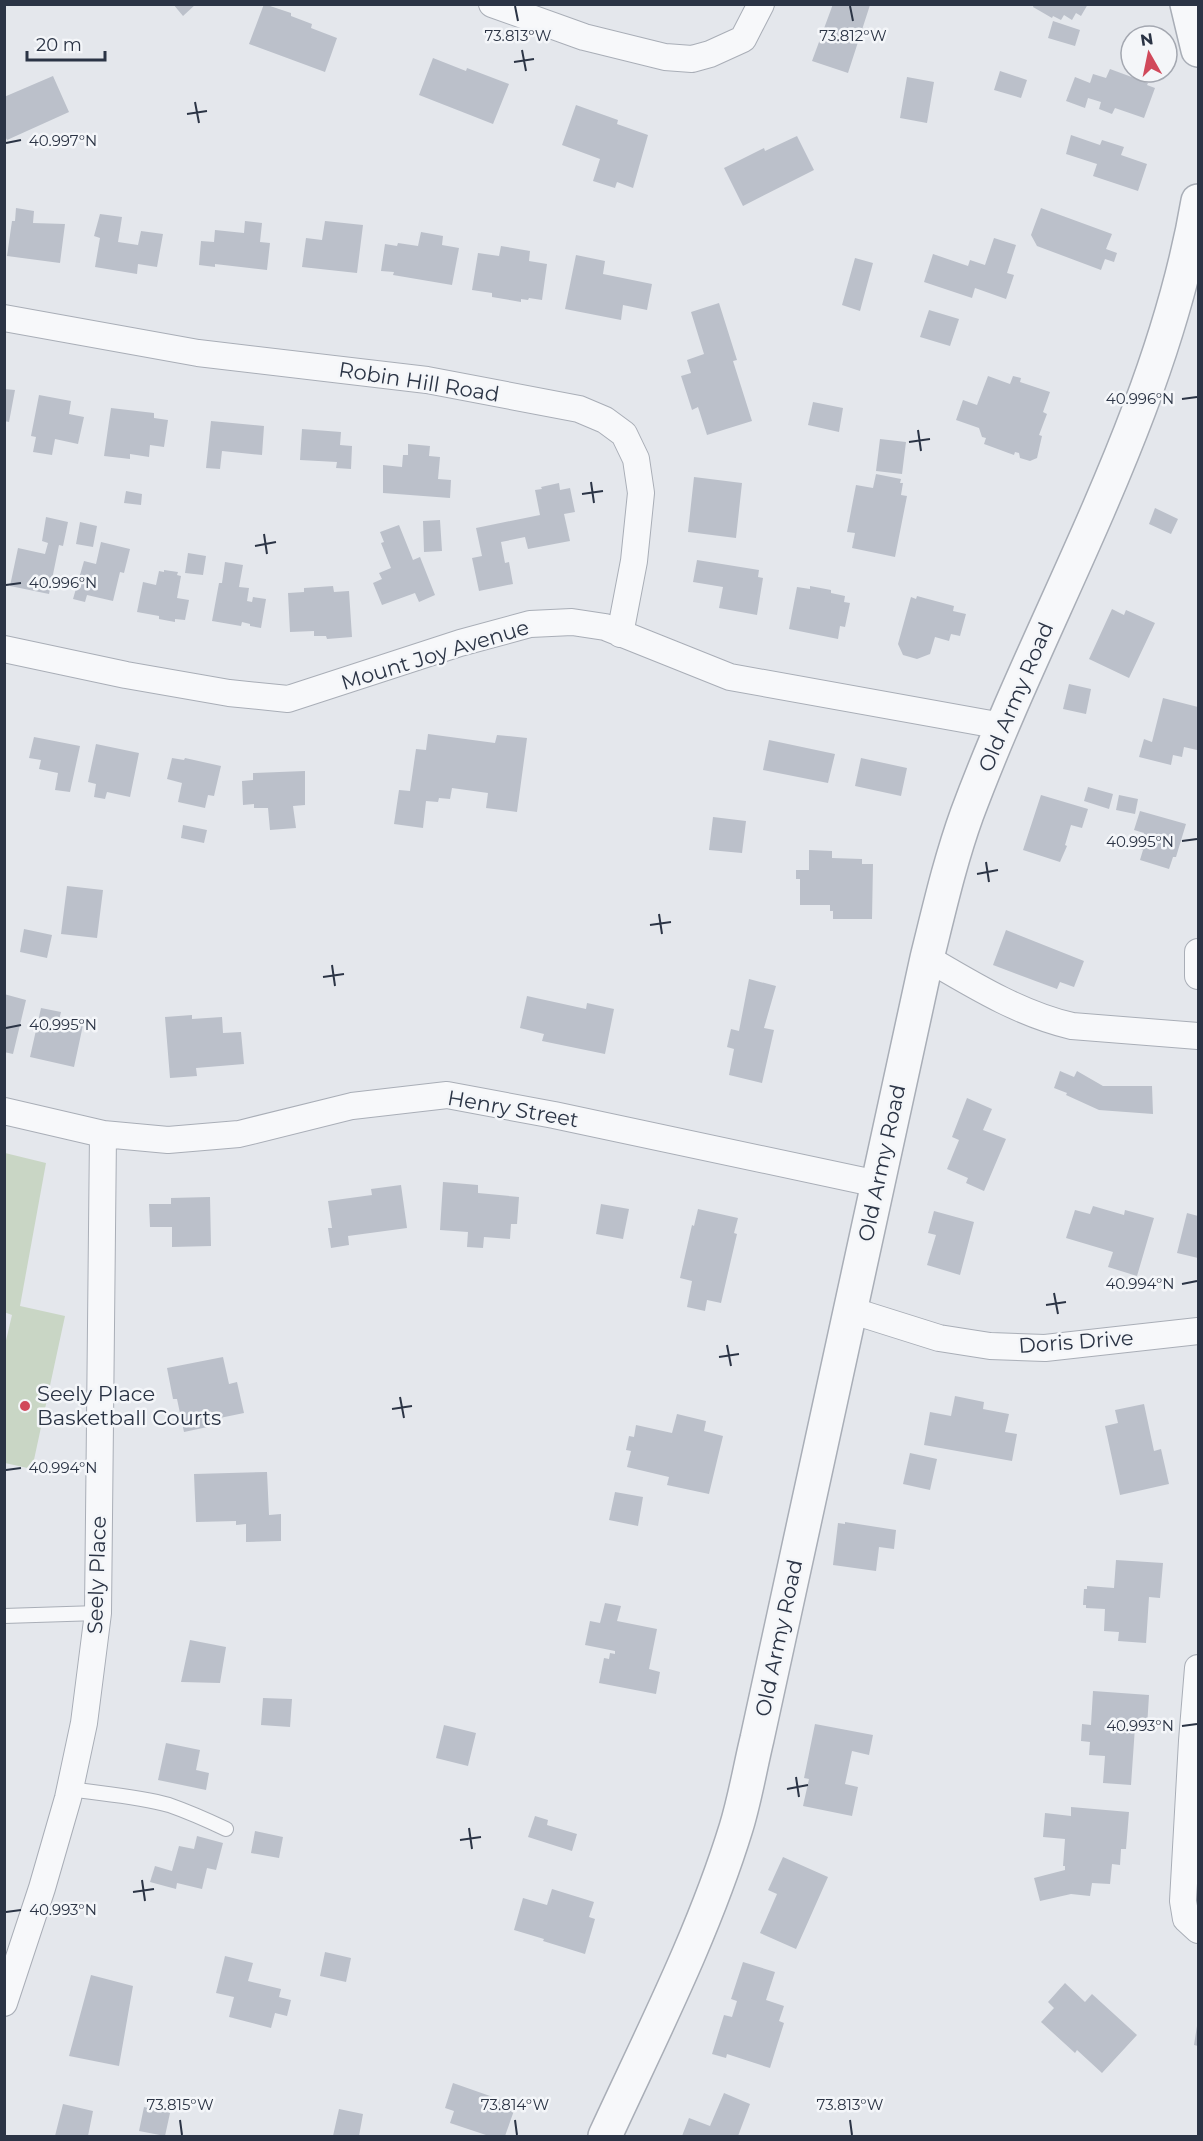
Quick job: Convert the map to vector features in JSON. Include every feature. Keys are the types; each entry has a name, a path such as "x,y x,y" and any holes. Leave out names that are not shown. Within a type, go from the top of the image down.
{"street":[{"path":"492,4 585,36 665,57 692,59 710,54 743,39 761,4"},
{"path":"1188,4 1198,50"},
{"name":"Old Army Road","path":"605,2136 682,1967 736,1827 760,1727 927,958 951,864 966,816 1002,726 1145,396 1177,297 1198,201"},
{"name":"Robin Hill Road","path":"4,318 198,353 427,380 579,409 605,420 624,434 636,459 641,493 634,561 620,634"},
{"name":"Mount Joy Avenue","path":"4,649 126,675 229,693 288,699 460,643 530,624 572,622 605,627 730,677 1002,726"},
{"path":"1198,952 1198,976"},
{"path":"927,958 1014,1006 1054,1022 1072,1026 1198,1036"},
{"name":"Henry Street","path":"4,1111 103,1134 168,1140 239,1134 352,1106 447,1095 554,1115 878,1184"},
{"name":"Seely Place","path":"4,2003 42,1888 70,1789 84,1724 98,1613 103,1134"},
{"name":"Doris Drive","path":"850,1310 939,1338 990,1346 1045,1348 1198,1331"},
{"path":"1198,1668 1183,1901 1186,1919 1198,1930"}],"lane":[{"path":"4,1616 98,1613"},
{"path":"70,1789 124,1796 167,1805 226,1829"}],"green space":[{"name":"Seely Place Basketball Courts","path":"5,1153 46,1163 20,1306 65,1316 32,1469 5,1463 4,1349 12,1315 4,1312"}],"building":[{"path":"173,4 196,4 183,16"},
{"path":"264,4 291,13 291,16 312,24 311,28 337,38 325,72 249,44"},
{"path":"833,4 870,5 848,73 812,61"},
{"path":"1034,4 1088,4 1081,16 1076,13 1072,20 1064,15 1061,20 1053,16 1052,18 1033,7"},
{"path":"1053,21 1080,30 1075,46 1048,38"},
{"path":"433,58 509,84 493,124 419,95"},
{"path":"1110,69 1119,72 1119,84 1148,84 1155,88 1144,118 1115,108 1112,114 1099,109 1101,102 1088,98 1085,108 1066,101 1075,77 1090,83 1093,74 1106,78"},
{"path":"1000,71 1027,80 1021,98 994,90"},
{"path":"53,76 69,112 7,140 4,134 4,97"},
{"path":"907,77 934,82 927,123 900,118"},
{"path":"576,105 618,120 617,124 648,135 633,188 617,182 615,188 593,181 600,159 562,145"},
{"path":"1071,135 1100,145 1102,140 1124,147 1121,155 1147,164 1138,191 1093,176 1097,164 1066,154"},
{"path":"797,136 814,170 743,206 724,168 764,148 765,151"},
{"path":"16,208 34,211 33,223 65,224 60,263 7,256"},
{"path":"1041,208 1112,234 1106,249 1117,253 1114,262 1105,259 1101,270 1037,246 1031,235"},
{"path":"100,214 122,217 118,242 138,245 141,231 163,234 157,267 138,264 137,274 95,267 100,238 94,236"},
{"path":"245,221 262,223 260,242 270,243 267,270 215,264 215,267 199,265 201,241 214,242 215,230 244,233"},
{"path":"325,221 363,225 357,273 302,267 306,238 322,240"},
{"path":"421,232 443,236 442,245 459,248 452,285 381,271 385,244 418,246"},
{"path":"994,238 1016,245 1007,273 1014,275 1006,299 975,288 972,298 924,282 933,254 968,266 970,260 985,265"},
{"path":"501,246 530,251 529,261 547,264 542,300 529,298 528,300 521,299 521,302 492,297 492,293 472,290 478,253 499,256"},
{"path":"576,255 605,261 603,274 652,284 647,310 623,305 621,320 565,309"},
{"path":"855,258 873,263 860,311 842,305"},
{"path":"719,303 737,360 733,361 752,421 707,435 698,407 692,410 681,376 691,373 687,360 704,354 691,312"},
{"path":"929,310 959,319 950,346 920,337"},
{"path":"988,376 1010,384 1013,376 1021,378 1020,382 1050,392 1043,412 1047,414 1039,435 1042,436 1037,458 1030,461 1020,458 1019,453 1015,452 1014,455 984,444 986,438 982,437 979,428 956,420 963,400 977,405"},
{"path":"4,389 15,390 9,422 4,421"},
{"path":"39,395 71,401 69,414 84,417 78,444 55,439 52,455 33,452 36,437 31,436"},
{"path":"813,402 843,408 839,432 808,425"},
{"path":"111,408 154,413 154,418 168,420 164,447 150,445 149,457 130,454 130,459 104,456"},
{"path":"211,421 264,426 262,455 222,451 220,469 206,468"},
{"path":"302,429 341,432 340,445 352,446 351,469 336,468 337,462 300,460"},
{"path":"880,439 906,442 902,474 876,471"},
{"path":"408,444 430,446 429,456 440,457 438,479 451,480 450,498 383,493 383,465 402,467 403,455 408,455"},
{"path":"876,474 901,479 900,483 903,483 901,495 907,496 895,557 852,548 855,533 847,532 856,485 873,488"},
{"path":"694,477 742,483 736,538 688,532"},
{"path":"559,483 560,490 570,488 575,512 564,514 570,541 528,549 525,537 501,542 505,563 509,562 513,584 479,591 472,558 482,556 476,528 540,515 535,490"},
{"path":"126,491 142,494 141,505 124,503"},
{"path":"1155,508 1178,519 1171,534 1149,524"},
{"path":"46,517 68,522 63,546 59,545 49,594 10,586 18,548 45,554 48,543 42,541"},
{"path":"440,520 442,551 424,552 423,521"},
{"path":"80,522 97,526 93,547 76,544"},
{"path":"399,525 413,560 420,557 435,595 419,602 415,593 382,605 373,583 382,579 379,573 391,568 381,543 384,542 380,532"},
{"path":"101,542 130,549 124,573 120,572 113,601 87,595 85,602 73,599 84,561 96,564"},
{"path":"188,553 206,556 203,575 185,573"},
{"path":"697,560 759,570 758,577 763,578 757,615 719,608 723,587 693,582"},
{"path":"225,562 243,565 239,587 249,588 247,601 252,602 253,597 266,599 261,628 242,622 241,626 212,621"},
{"path":"164,570 178,572 177,575 181,576 177,598 189,600 185,620 175,619 175,622 137,612 143,582 156,585 159,571 164,572"},
{"path":"333,586 334,592 349,591 352,637 327,639 326,636 314,636 314,631 290,632 288,593 304,592 304,588"},
{"path":"810,586 831,590 831,593 845,596 844,602 850,603 845,627 840,626 838,639 789,629 797,587 810,589"},
{"path":"917,596 954,606 953,611 966,614 960,636 951,634 949,641 935,637 930,654 917,659 903,655 898,644 911,597 916,599"},
{"path":"1112,609 1124,615 1126,610 1155,623 1129,678 1089,659"},
{"path":"1069,684 1091,689 1086,714 1063,709"},
{"path":"1163,698 1198,707 1197,750 1184,747 1182,757 1173,755 1171,765 1139,757 1144,739 1152,742"},
{"path":"428,734 495,743 497,735 527,738 517,812 486,808 488,793 452,788 450,799 439,798 438,802 426,801 423,828 394,824 399,790 410,791 416,749 426,750"},
{"path":"34,737 80,746 70,792 55,790 58,773 39,769 41,760 29,758"},
{"path":"769,740 835,754 828,783 763,770"},
{"path":"96,744 139,753 130,797 107,792 105,799 94,797 96,784 88,782"},
{"path":"172,758 184,760 185,758 221,766 214,796 208,795 205,808 178,802 182,783 167,779"},
{"path":"861,758 907,768 901,796 855,786"},
{"path":"305,771 305,805 293,806 296,828 270,830 268,808 254,808 254,804 243,805 242,781 253,780 253,773"},
{"path":"1088,787 1113,794 1109,809 1084,801"},
{"path":"1041,795 1088,809 1082,828 1071,825 1065,845 1067,846 1060,862 1023,850"},
{"path":"1119,795 1138,799 1135,814 1116,810"},
{"path":"1140,811 1186,824 1176,857 1173,857 1169,869 1140,860 1143,850 1139,849 1144,833 1134,830"},
{"path":"713,817 746,821 742,853 709,850"},
{"path":"183,825 207,830 204,843 181,838"},
{"path":"809,850 832,851 832,858 862,859 862,864 873,864 872,919 833,919 830,905 800,905 800,879 796,879 796,870 809,870"},
{"path":"67,886 103,890 97,938 61,934"},
{"path":"24,929 52,935 47,958 20,952"},
{"path":"1006,930 1084,961 1074,987 1060,982 1057,989 993,965"},
{"path":"749,979 776,986 764,1028 774,1030 762,1083 729,1075 734,1049 727,1047 731,1029 739,1031"},
{"path":"4,994 26,1000 13,1054 4,1052"},
{"path":"527,996 586,1009 587,1003 614,1009 605,1054 542,1041 544,1034 520,1028"},
{"path":"41,1008 61,1012 59,1020 83,1025 74,1067 30,1057"},
{"path":"192,1015 192,1019 222,1017 223,1033 241,1032 244,1064 196,1068 197,1076 170,1078 165,1017"},
{"path":"1060,1071 1074,1077 1077,1071 1103,1086 1152,1086 1153,1114 1099,1110 1066,1095 1067,1093 1054,1088"},
{"path":"967,1098 992,1109 983,1130 1006,1139 984,1191 966,1183 968,1178 947,1169 959,1140 952,1137"},
{"path":"443,1182 478,1185 478,1193 519,1197 517,1224 511,1224 510,1239 484,1237 483,1248 467,1247 468,1232 440,1230"},
{"path":"401,1185 407,1228 348,1236 349,1245 331,1248 328,1228 332,1228 328,1201 372,1195 371,1189"},
{"path":"210,1197 211,1246 172,1247 172,1227 150,1227 149,1204 171,1204 171,1198"},
{"path":"601,1204 629,1209 623,1239 596,1234"},
{"path":"1093,1206 1124,1215 1125,1210 1154,1218 1137,1276 1108,1267 1113,1252 1066,1238 1075,1210 1090,1214"},
{"path":"698,1209 738,1218 734,1233 737,1234 721,1303 707,1300 705,1311 687,1307 692,1281 680,1278"},
{"path":"934,1211 974,1222 960,1275 927,1265 936,1235 928,1233"},
{"path":"1187,1213 1198,1216 1198,1258 1177,1253"},
{"path":"223,1357 229,1384 237,1382 244,1413 215,1419 217,1425 184,1432 177,1399 173,1399 167,1368"},
{"path":"955,1396 984,1402 983,1409 1009,1414 1005,1432 1017,1434 1012,1461 924,1445 930,1412 951,1416"},
{"path":"1144,1404 1154,1451 1161,1449 1169,1484 1120,1495 1105,1426 1118,1423 1115,1410"},
{"path":"677,1414 706,1421 704,1431 723,1436 709,1494 667,1485 669,1477 627,1467 631,1451 626,1450 629,1436 634,1437 636,1425 672,1433"},
{"path":"910,1453 937,1459 930,1490 903,1484"},
{"path":"267,1472 269,1515 281,1514 281,1541 246,1542 246,1524 236,1525 236,1521 196,1522 194,1474"},
{"path":"615,1492 643,1497 638,1526 609,1520"},
{"path":"845,1522 896,1530 894,1549 879,1547 876,1571 833,1565 838,1523 845,1524"},
{"path":"1116,1560 1163,1563 1160,1598 1149,1597 1146,1643 1118,1641 1119,1632 1104,1631 1105,1609 1086,1608 1086,1605 1083,1605 1084,1589 1087,1589 1087,1586 1114,1588"},
{"path":"605,1603 621,1606 617,1621 657,1629 649,1669 660,1672 656,1694 599,1683 604,1658 609,1659 610,1653 615,1654 615,1651 585,1645 590,1621 600,1623"},
{"path":"190,1640 226,1647 220,1683 181,1682"},
{"path":"1093,1691 1149,1695 1147,1727 1135,1727 1131,1785 1103,1783 1105,1756 1089,1755 1090,1742 1081,1741 1082,1724 1091,1725"},
{"path":"263,1698 292,1699 290,1727 261,1725"},
{"path":"815,1724 873,1735 869,1755 852,1751 845,1784 858,1787 852,1816 803,1806 809,1779 804,1778"},
{"path":"444,1725 476,1733 468,1766 436,1758"},
{"path":"166,1743 200,1750 196,1770 209,1773 206,1790 158,1780"},
{"path":"1071,1807 1129,1812 1126,1849 1121,1849 1120,1865 1112,1864 1110,1884 1092,1883 1090,1896 1071,1894 1040,1901 1034,1878 1065,1870 1063,1866 1065,1839 1043,1837 1045,1813 1071,1816"},
{"path":"535,1816 548,1820 547,1825 577,1834 572,1851 528,1837"},
{"path":"255,1831 283,1837 279,1858 251,1853"},
{"path":"197,1836 223,1843 216,1870 207,1868 202,1889 177,1883 176,1889 150,1882 155,1866 172,1871 179,1846 194,1849"},
{"path":"783,1857 828,1877 796,1949 760,1933 777,1894 768,1890"},
{"path":"552,1889 594,1902 589,1917 595,1919 585,1954 514,1930 523,1898 547,1905"},
{"path":"325,1952 351,1958 346,1982 320,1976"},
{"path":"225,1956 253,1963 248,1981 281,1989 279,1997 291,2000 287,2016 275,2013 271,2028 229,2017 234,1997 216,1993"},
{"path":"743,1962 775,1972 766,2000 784,2006 779,2021 784,2023 770,2068 727,2054 726,2058 712,2054 724,2015 732,2017 737,2001 731,1999"},
{"path":"91,1975 133,1986 119,2066 69,2056"},
{"path":"1065,1983 1085,2002 1092,1994 1137,2035 1102,2073 1077,2050 1075,2053 1041,2022 1054,2008 1048,2002"},
{"path":"1198,2026 1198,2046 1194,2045"},
{"path":"453,2083 516,2105 505,2136 489,2136 450,2123 454,2111 445,2108"},
{"path":"724,2093 750,2104 738,2136 682,2136 689,2118 710,2126"},
{"path":"63,2104 93,2111 88,2136 55,2136"},
{"path":"144,2107 170,2113 165,2136 139,2131"},
{"path":"339,2109 363,2114 359,2136 333,2136"}],"place":[{"name":"Seely Place Basketball Courts","path":"25,1406"}]}
